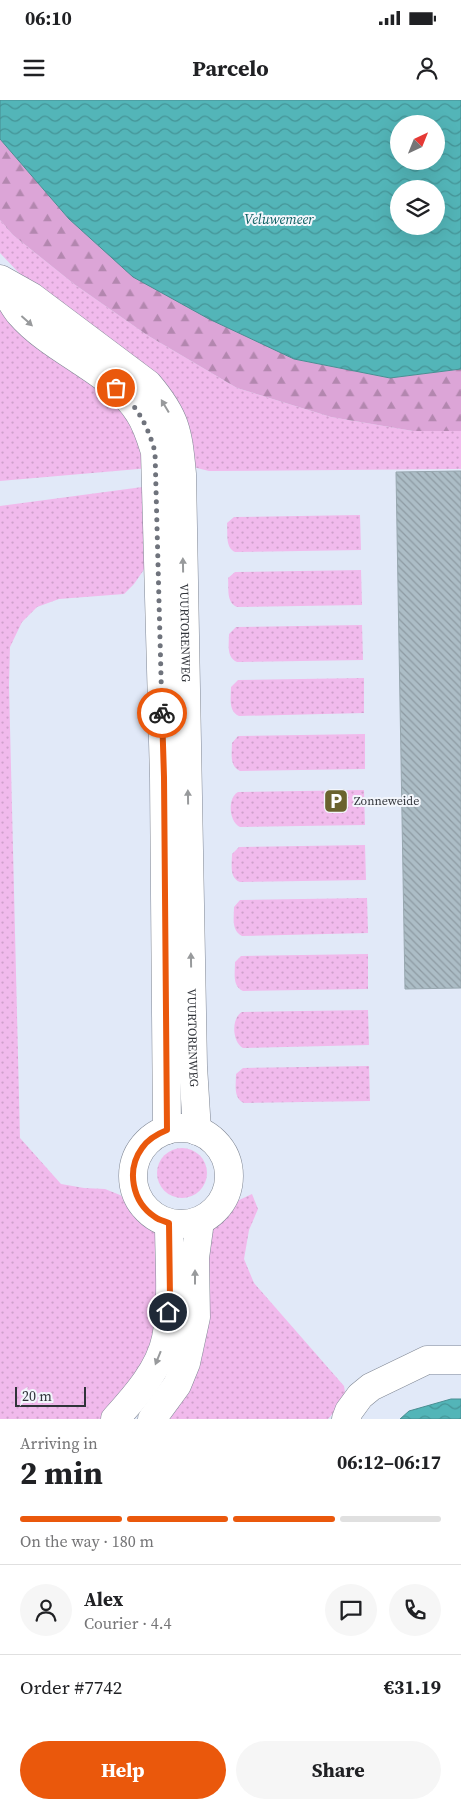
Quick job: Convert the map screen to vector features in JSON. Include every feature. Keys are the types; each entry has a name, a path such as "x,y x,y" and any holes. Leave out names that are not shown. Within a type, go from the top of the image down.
{"street":[{"name":"VUURTORENWEG","path":"0,280 19,313 26,320 48,340 105,379 126,396 149,432 155,452 164,777 167,1130"},
{"name":"VUURTORENWEG","path":"0,280 32,297 148,384 161,399 172,418 179,437 182,483 193,1066 197,1131"},
{"path":"182,1128 197,1131 208,1136 224,1154 230,1174 229,1191 211,1215 200,1221 184,1225 169,1223 155,1217 144,1207 136,1194 132,1179 133,1168 141,1148 148,1140 167,1130 182,1128"},
{"path":"152,1419 177,1385 186,1362 196,1317 195,1258 200,1221"},
{"path":"116,1419 137,1395 154,1368 166,1340 170,1298 169,1223"},
{"path":"346,1419 349,1411 360,1396 371,1387 427,1360 461,1360"}],"shaded area":[{"path":"0,220 13,235 74,284 147,335 237,388 331,417 413,431 461,431 461,469 209,471 189,466 38,293 0,253"},
{"path":"0,301 123,401 150,468 0,481"},
{"path":"150,486 152,550 143,571 134,584 124,594 59,599 37,607 22,622 10,647 9,685 20,1138 61,1184 105,1189 120,1195 138,1210 157,1236 161,1266 153,1350 112,1410 100,1419 0,1419 0,506"},
{"path":"360,515 361,550 235,552 228,544 227,523 234,517"},
{"path":"361,570 362,605 237,607 231,602 229,595 228,578 235,572"},
{"path":"362,625 363,660 237,662 231,657 229,650 229,634 236,627"},
{"path":"364,678 364,713 239,716 235,714 232,708 231,687 238,680"},
{"path":"365,734 365,769 240,771 234,766 232,759 232,743 238,736"},
{"path":"364,790 365,825 240,827 233,820 231,810 232,799 238,792"},
{"path":"365,845 366,880 240,882 236,880 233,874 232,854 239,847"},
{"path":"367,898 368,933 242,936 235,927 234,907 240,900"},
{"path":"368,954 368,989 243,991 237,986 235,979 235,962 241,956"},
{"path":"368,1010 369,1045 243,1048 239,1045 235,1036 236,1019 242,1012"},
{"path":"369,1066 370,1101 244,1103 238,1098 236,1091 236,1074 243,1068"},
{"path":"182,1148 191,1150 202,1159 207,1173 205,1182 196,1193 182,1198 173,1196 162,1187 157,1173 159,1164 168,1153"},
{"path":"252,1194 258,1209 249,1230 244,1259 254,1283 344,1386 346,1399 328,1419 162,1419 205,1238 235,1202"}],"green space":[{"path":"0,139 69,219 294,359 390,378 461,369 461,431 413,431 331,417 237,388 147,335 74,284 13,235 0,220"}],"water":[{"name":"Veluwemeer","path":"0,100 461,100 461,369 390,378 294,359 209,319 133,277 69,219 0,139"},
{"path":"451,1399 461,1399 461,1419 400,1419 409,1411"}],"building":[{"path":"461,471 461,988 405,989 396,472"}],"way so far":[{"path":"116,388 126,396 139,413 149,432 155,452 162,713"}],"place":[{"name":"Zonneweide","path":"336,801"}],"route":[{"path":"162,713 167,1130 148,1140 141,1148 133,1168 132,1179 136,1194 144,1207 155,1217 169,1223 170,1298 168,1312"}]}
